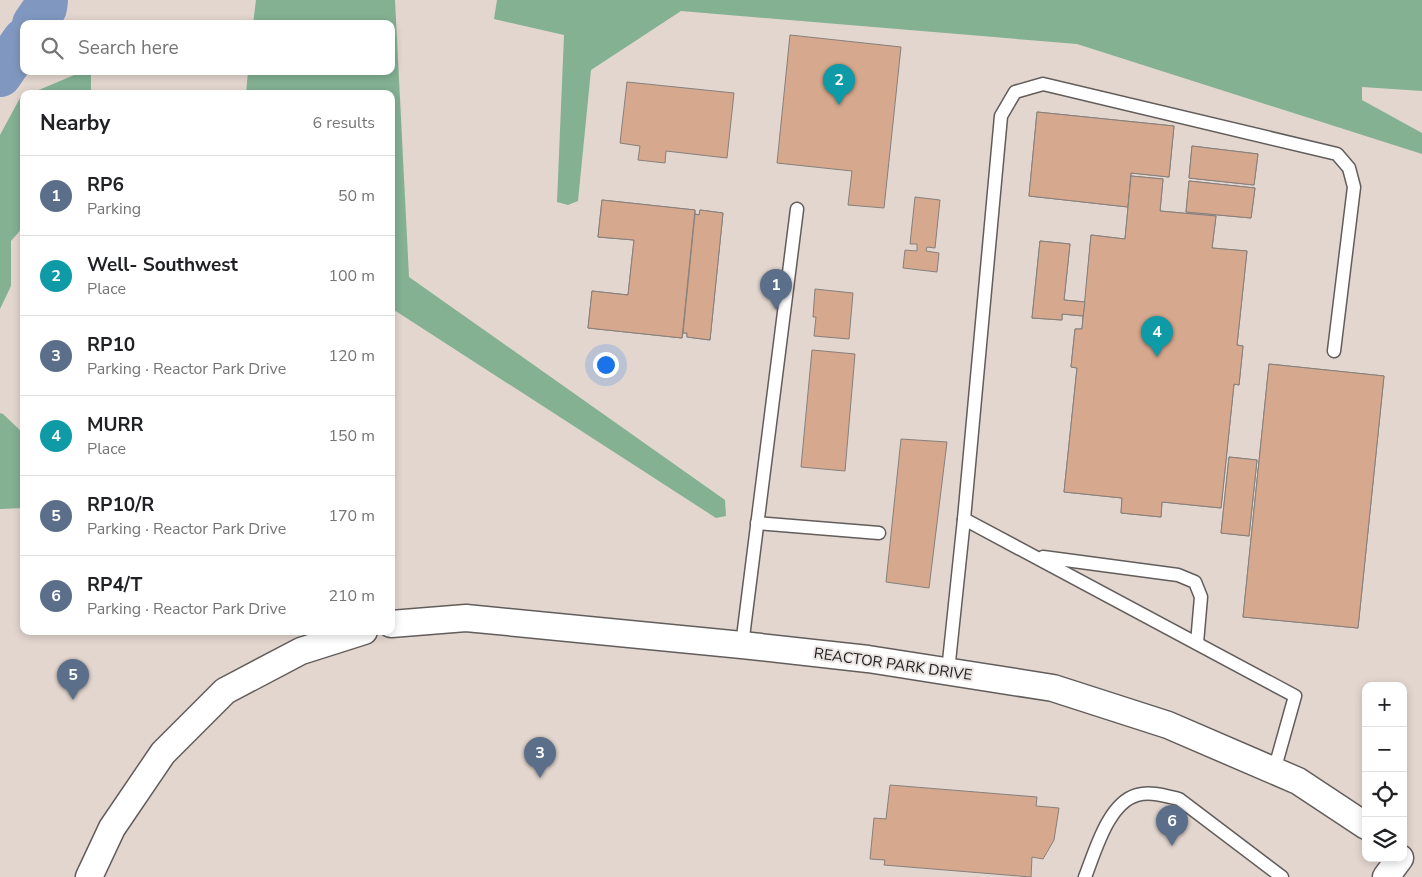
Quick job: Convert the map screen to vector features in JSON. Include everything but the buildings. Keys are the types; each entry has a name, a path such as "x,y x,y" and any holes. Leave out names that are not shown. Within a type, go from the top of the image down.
{"street":[{"name":"REACTOR PARK DRIVE","path":"395,624 466,618 868,659 1053,688 1168,725 1298,781 1362,823"},
{"path":"89,877 112,828 163,753 225,691 301,651 351,635"},
{"path":"1386,877 1401,862"}],"lane":[{"path":"948,672 1001,116 1015,92 1043,84 1337,154 1349,168 1354,187 1334,351"},
{"path":"742,645 797,209"},
{"path":"964,519 1295,696 1274,771"},
{"path":"757,523 879,532"},
{"path":"1034,556 1178,575 1195,582 1201,597 1197,643"},
{"path":"1085,877 1106,826 1120,806 1137,795 1160,794 1179,799 1282,877"}],"shaded area":[{"path":"0,0 1422,0 1422,877 0,877"}],"green space":[{"path":"256,0 395,0 409,277 725,500 726,516 716,518 395,311 395,90 246,90 248,75 395,75 395,20 254,20"},
{"path":"497,0 1422,0 1422,91 1362,87 1362,100 1422,133 1422,154 1077,44 681,11 591,70 578,201 568,205 557,202 564,35 494,19"},
{"path":"74,75 91,75 91,90 39,90"},
{"path":"20,98 20,231 11,241 11,286 0,309 0,135"},
{"path":"0,413 20,430 20,508 0,509"}],"waterway":[{"path":"37,20 45,8 46,0"},
{"path":"0,75 20,46"}],"place":[{"name":"Well- Southwest","path":"839,105"},
{"name":"RP6","path":"776,310"},
{"name":"MURR","path":"1157,357"},
{"name":"RP10/R","path":"73,700"},
{"name":"RP10","path":"540,778"},
{"name":"RP4/T","path":"1172,846"}]}
